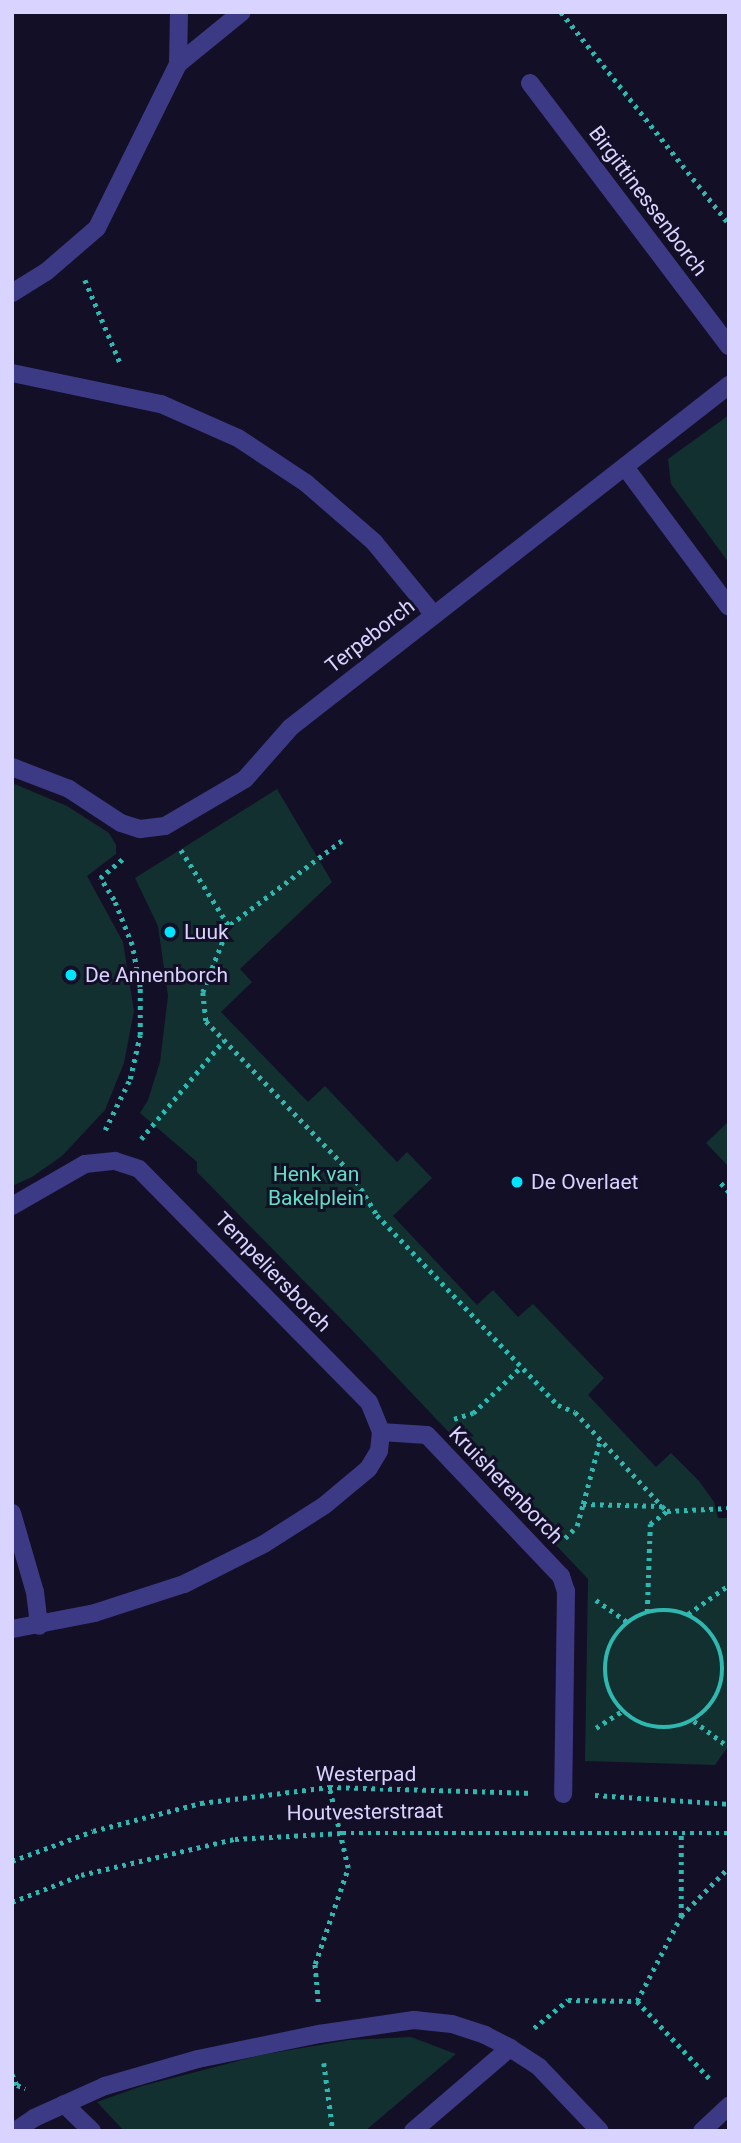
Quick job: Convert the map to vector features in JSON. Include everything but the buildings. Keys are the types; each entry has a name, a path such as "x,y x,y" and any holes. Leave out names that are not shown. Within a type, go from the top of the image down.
{"street":[{"path":"12,293 72,251 97,228 178,64 180,12"},
{"path":"178,64 242,12"},
{"name":"Birgittinessenborch","path":"530,83 729,346"},
{"path":"12,373 161,404 238,438 306,483 374,542 434,615"},
{"name":"Terpeborch","path":"140,829 165,826 245,779 291,727 729,385"},
{"path":"625,467 729,607"},
{"path":"12,767 69,789 121,823 140,829"},
{"name":"Tempeliersborch","path":"85,1164 114,1161 139,1169 369,1402 381,1432"},
{"path":"12,1206 85,1164"},
{"path":"12,1629 39,1626 95,1613 184,1584 264,1544 325,1505 368,1469 379,1451 381,1432"},
{"name":"Kruisherenborch","path":"381,1432 427,1435 561,1576 566,1591 563,1794"},
{"path":"12,1513 35,1592 39,1626"},
{"path":"15,2131 34,2118 105,2086 198,2059 320,2034 414,2020 452,2024 485,2035 510,2048 539,2067 600,2131"},
{"path":"413,2131 510,2048"},
{"path":"65,2104 92,2131"},
{"path":"702,2131 729,2106"}],"path":[{"path":"561,12 729,224"},
{"path":"72,251 135,398"},
{"path":"165,826 229,926"},
{"path":"85,1164 130,1079 140,1035 140,987 132,945 114,900 100,878 125,857 140,829"},
{"path":"342,841 229,926 203,992 206,1021 352,1174 377,1215 558,1405 575,1412 667,1511"},
{"path":"139,1169 131,1152 223,1040"},
{"path":"721,1183 729,1192"},
{"path":"427,1435 439,1423 473,1413 522,1367"},
{"path":"545,1559 577,1526 600,1439"},
{"path":"583,1504 662,1506"},
{"path":"647,1612 650,1524 667,1511 729,1508"},
{"path":"688,1614 729,1585"},
{"path":"672,1610 688,1614 710,1631 720,1649 723,1675 717,1697 694,1721 667,1729 640,1724 621,1712 608,1692 604,1658 613,1636 627,1622 647,1612 672,1610"},
{"path":"694,1721 729,1746"},
{"path":"329,1787 342,1833 348,1868 315,1964 320,2034 333,2131"},
{"name":"Westerpad","path":"12,1861 93,1831 201,1803 329,1787 563,1794 729,1804"},
{"path":"681,1832 681,1916"},
{"name":"Houtvesterstraat","path":"12,1902 80,1875 235,1839 342,1833 729,1833"},
{"path":"637,2001 681,1916 729,1867"},
{"path":"510,2048 568,2000 637,2001 720,2089"}],"green space":[{"path":"729,415 729,563 671,484 668,459"},
{"name":"De Annenborch","path":"12,783 67,806 109,833 116,845 116,854 87,876 123,942 134,1011 124,1063 105,1110 62,1156 32,1177 12,1186"},
{"name":"Henk van Bakelplein","path":"277,789 332,882 240,969 252,982 221,1012 308,1102 325,1086 397,1162 407,1152 432,1178 393,1216 477,1305 493,1290 518,1317 533,1304 604,1378 588,1395 656,1467 671,1453 699,1481 714,1502 718,1518 729,1518 729,1745 715,1765 585,1761 588,1579 350,1328 197,1172 197,1162 140,1113 148,1100 160,1062 168,996 158,926 135,878"},
{"path":"729,1121 729,1167 706,1143"},
{"path":"411,2037 456,2054 365,2131 124,2131 97,2102 142,2086 261,2055 349,2040"}],"place":[{"name":"Luuk","path":"170,932"},
{"name":"De Annenborch","path":"71,975"},
{"name":"De Overlaet","path":"517,1182"}]}
